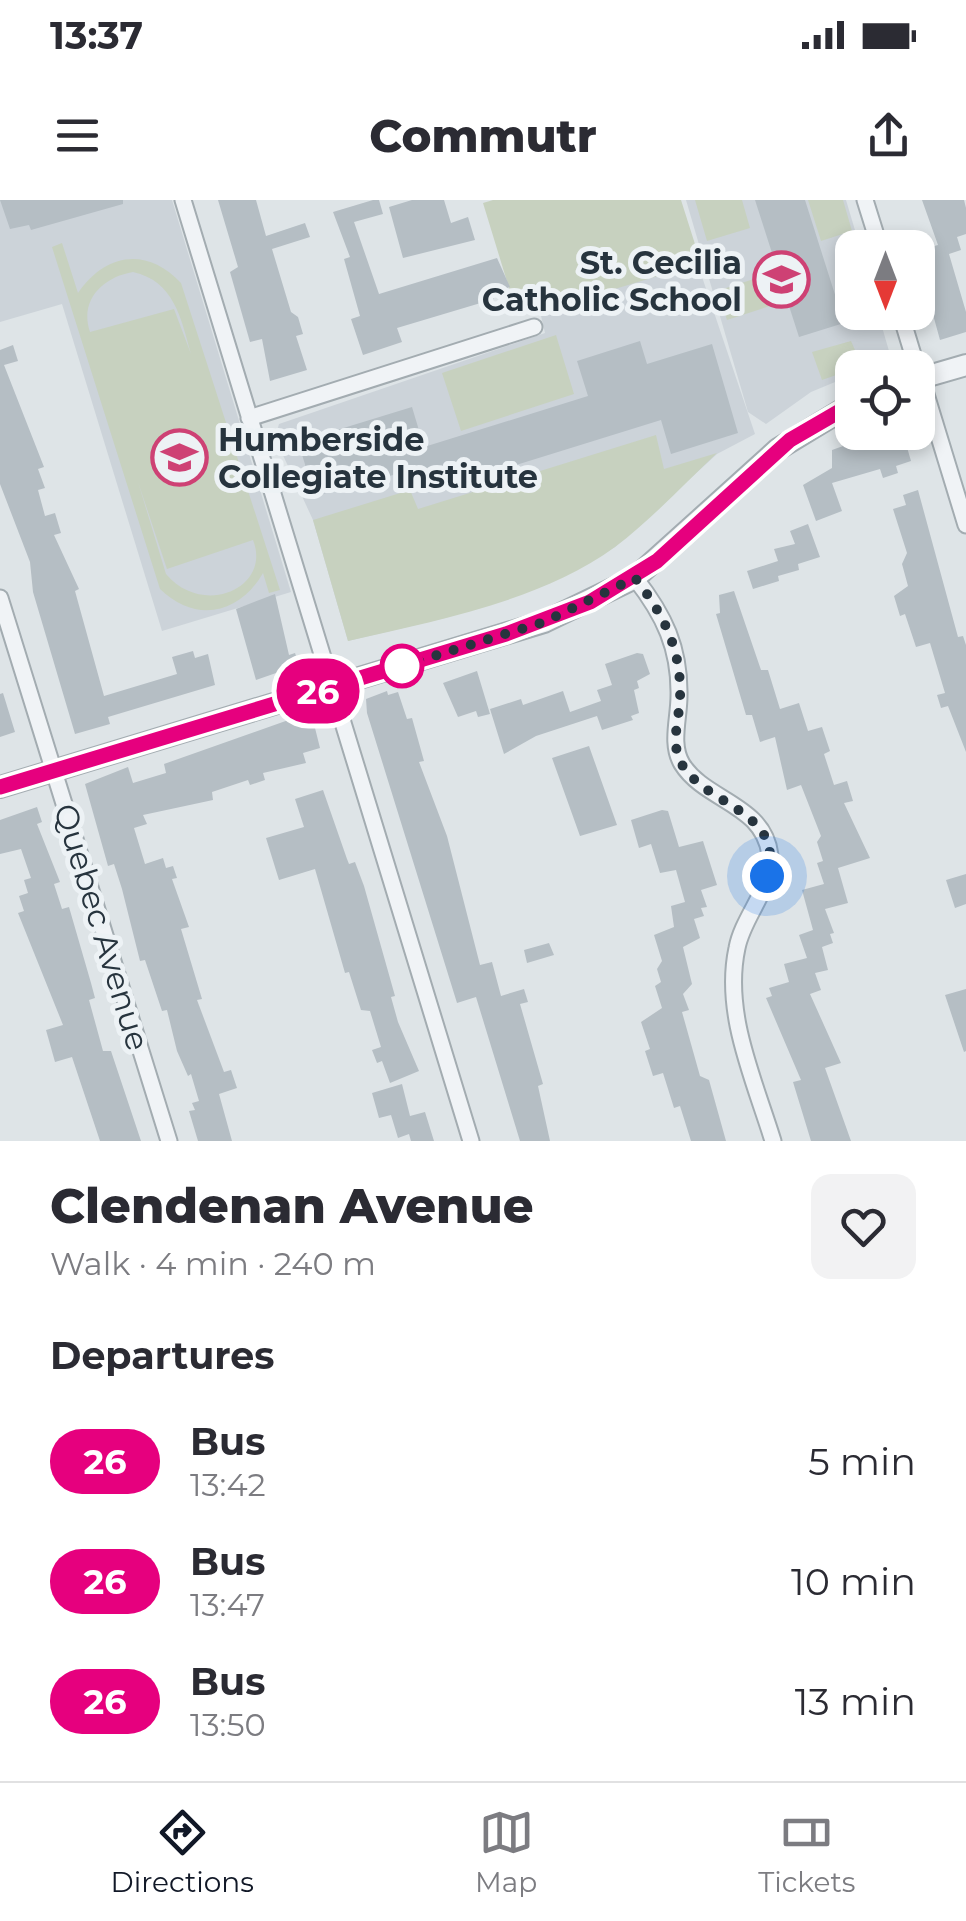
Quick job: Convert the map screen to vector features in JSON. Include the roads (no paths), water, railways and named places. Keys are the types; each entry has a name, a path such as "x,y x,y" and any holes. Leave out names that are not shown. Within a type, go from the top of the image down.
{"street":[{"path":"183,200 471,1141"},
{"path":"865,200 874,230"},
{"path":"249,418 534,327"},
{"path":"935,370 966,364"},
{"path":"0,787 544,622 635,578 778,449 835,414"},
{"path":"935,427 966,525"},
{"path":"635,578 661,610 670,629 680,688 676,740 680,760 696,780 752,819 768,846 767,876 736,950 733,995 773,1141"},
{"name":"Quebec Avenue","path":"0,598 169,1141"}],"place":[{"name":"St. Cecilia Catholic School","path":"781,280"},
{"name":"Humberside Collegiate Institute","path":"179,457"}]}
